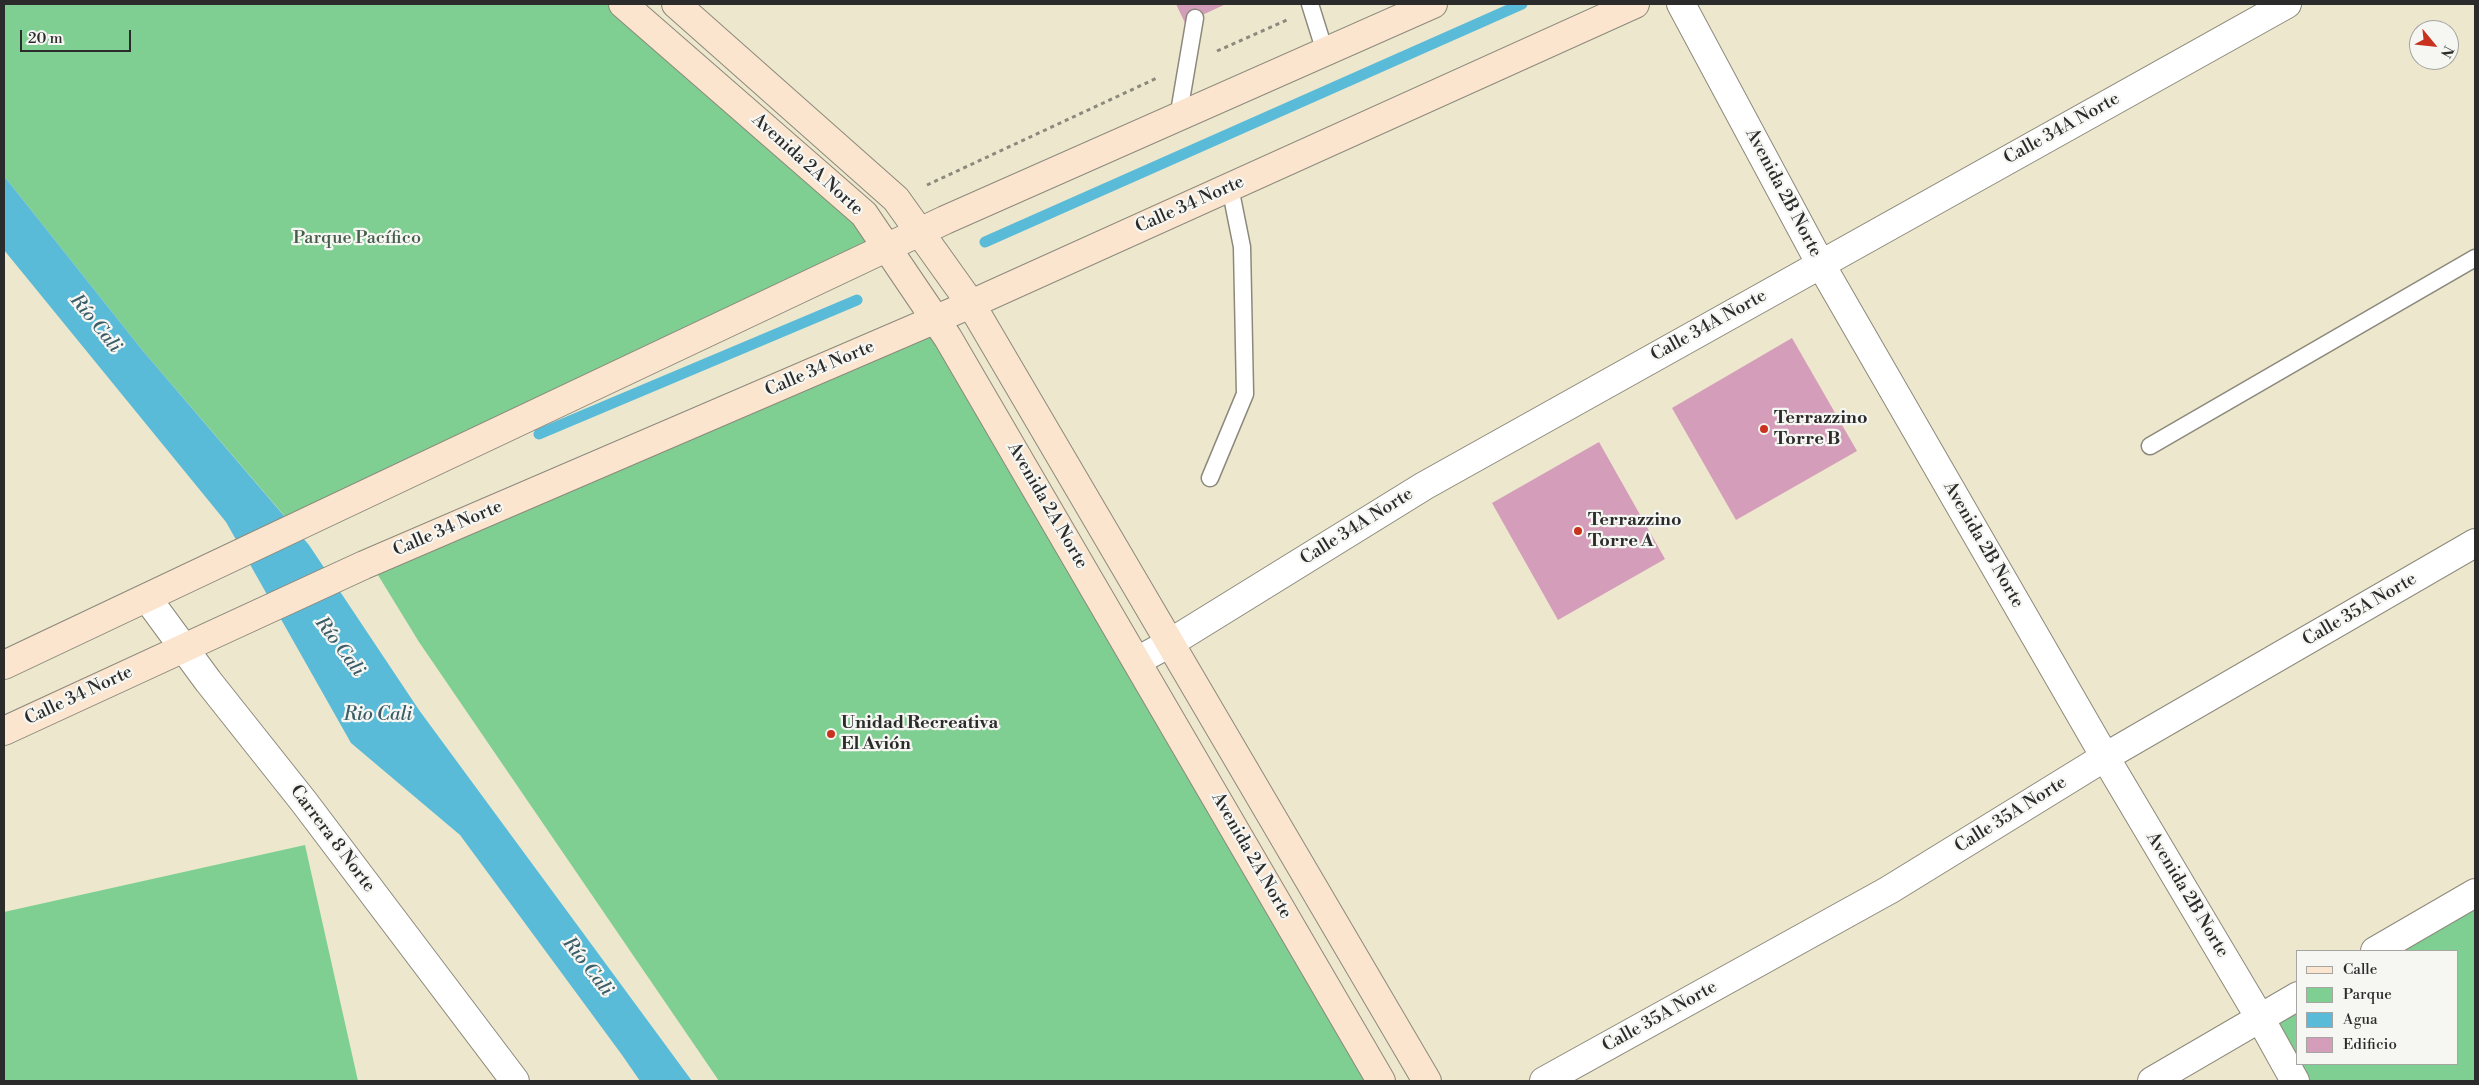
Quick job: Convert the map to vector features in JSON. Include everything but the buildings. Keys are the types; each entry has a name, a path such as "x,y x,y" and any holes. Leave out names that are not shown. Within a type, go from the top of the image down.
{"main road":[{"name":"Avenida 2A Norte","path":"623,4 864,214 935,319 1138,661 1381,1081"},
{"name":"Avenida 2A Norte","path":"676,4 896,199 971,304 1427,1081"},
{"path":"4,665 887,248 1433,4"},
{"name":"Calle 34 Norte","path":"4,731 364,565 971,304 1635,4"}],"street":[{"name":"Avenida 2B Norte","path":"1681,4 1820,263 2104,757 2260,1018 2295,1081"},
{"name":"Calle 34A Norte","path":"1138,661 1424,486 1820,263 2287,4"},
{"name":"Calle 35A Norte","path":"1544,1081 1889,890 2104,757 2475,543"},
{"name":"Carrera 8 Norte","path":"147,598 182,648 304,802 515,1081"},
{"path":"2377,950 2475,893"},
{"path":"2152,1081 2296,997"}],"lane":[{"path":"1311,6 1325,52"},
{"path":"1178,118 1195,18"},
{"path":"1210,478 1245,394 1242,247 1230,187"},
{"path":"2150,446 2475,258"}],"path":[{"path":"921,188 1311,6"}],"green space":[{"name":"Parque Pacífico","path":"4,4 623,4 887,248 294,527 143,351 4,176"},
{"name":"Unidad Recreativa El Avión","path":"935,319 1381,1081 719,1081 419,642 370,562"},
{"path":"305,845 358,1081 4,1081 4,912"},
{"path":"2475,893 2475,1081 2295,1081 2260,1018 2296,997 2296,1065 2459,1065 2459,950 2377,950"}],"water":[{"name":"Rio Cali","path":"4,176 143,351 309,545 419,710 692,1081 640,1081 460,835 351,743 226,522 4,250"}],"waterway":[{"path":"985,242 1522,4"},
{"path":"539,434 857,300"}],"place":[{"name":"Terrazzino Torre B","path":"1764,429"},
{"name":"Terrazzino Torre A","path":"1578,531"},
{"name":"Unidad Recreativa El Avión","path":"831,734"}],"water label":[{"name":"Río Cali","path":"95,324"},
{"name":"Río Cali","path":"339,647"},
{"name":"Río Cali","path":"587,967"}]}
